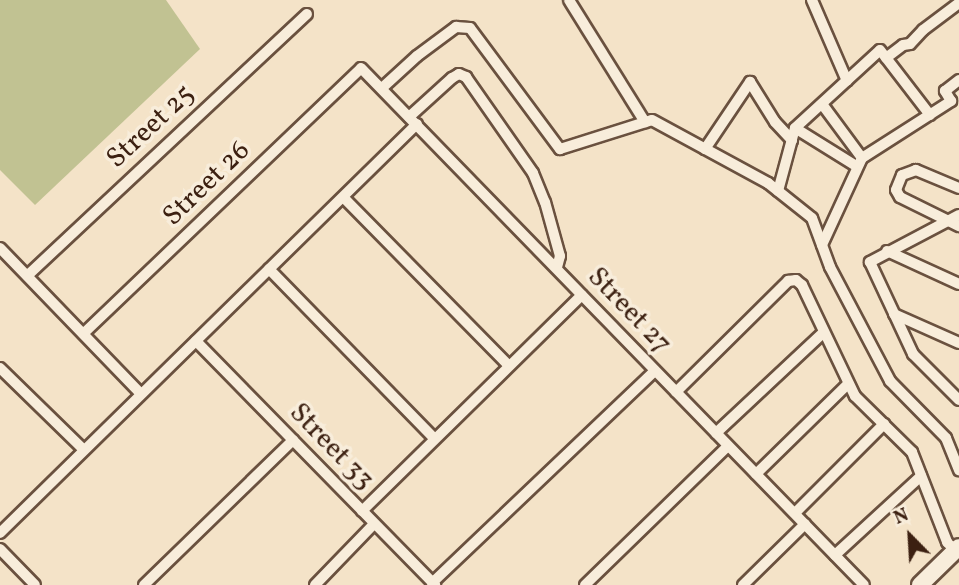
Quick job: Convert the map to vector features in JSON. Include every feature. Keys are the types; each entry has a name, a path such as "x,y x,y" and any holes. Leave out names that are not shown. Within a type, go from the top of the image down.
{"main road":[{"path":"920,585 957,549"}],"street":[{"path":"569,0 645,122"},
{"path":"812,0 847,81"},
{"path":"886,58 903,45 910,44 922,30 959,3"},
{"name":"Street 25","path":"27,275 307,14"},
{"path":"383,88 417,56 456,27 470,28 560,149 652,120 778,191 812,218 858,324 890,381 946,438 959,471"},
{"path":"778,191 795,128 880,50 930,115"},
{"name":"Street 27","path":"361,68 864,585"},
{"name":"Street 26","path":"84,333 361,68"},
{"path":"0,533 140,393 344,198 452,78 459,74 466,77 533,173 545,202 560,256 556,267"},
{"path":"822,245 859,162 951,101 945,91 959,80"},
{"path":"705,149 750,82 775,122 792,140"},
{"path":"822,104 859,162"},
{"path":"795,128 859,162"},
{"path":"959,188 916,170 902,175 897,184 900,197 959,226"},
{"path":"344,198 509,366"},
{"path":"959,215 870,262 912,354 959,400"},
{"path":"0,248 140,393"},
{"path":"887,251 959,284"},
{"path":"269,269 434,438"},
{"path":"676,392 788,281 796,280 802,285 855,396 912,452 947,542 957,549"},
{"path":"362,511 582,295"},
{"path":"894,314 959,343"},
{"path":"716,433 823,333"},
{"name":"Street 33","path":"196,341 433,584"},
{"path":"0,368 83,449"},
{"path":"433,584 655,371"},
{"path":"756,474 848,384"},
{"path":"795,513 884,424"},
{"path":"144,585 293,440"},
{"path":"585,585 728,446"},
{"path":"835,555 921,476"},
{"path":"315,585 374,524"},
{"path":"743,585 805,524"},
{"path":"0,549 35,585"}],"green space":[{"path":"0,0 166,0 200,49 35,205 0,170"}]}
